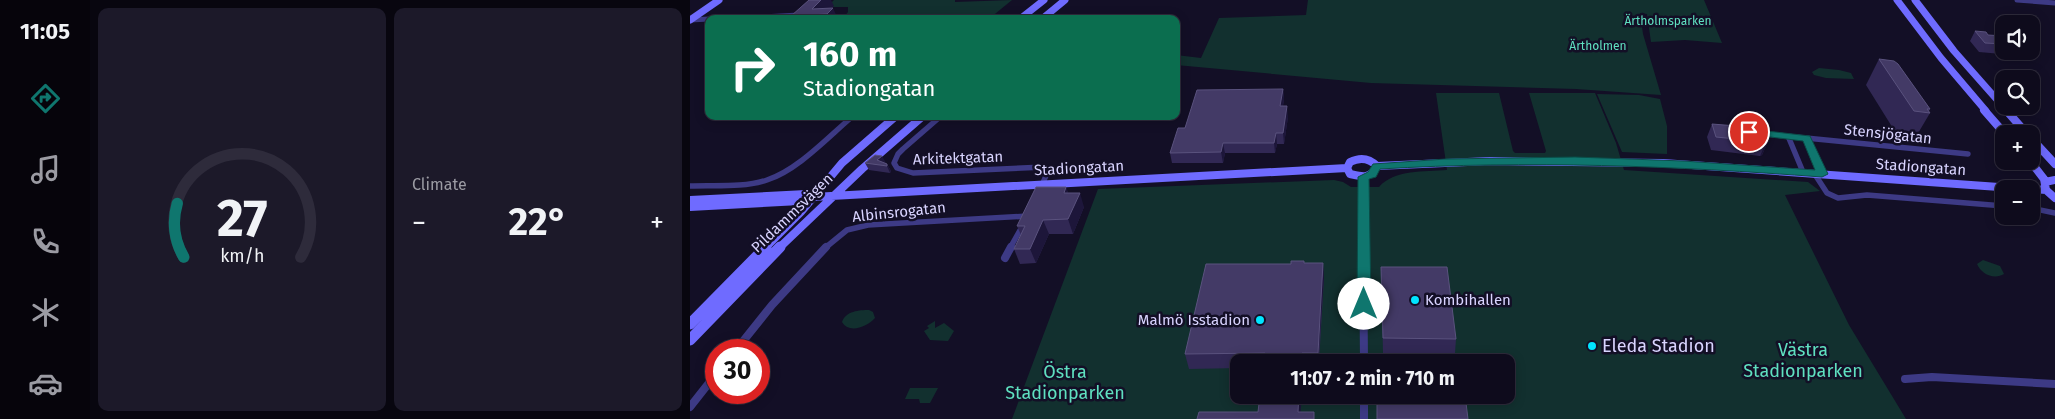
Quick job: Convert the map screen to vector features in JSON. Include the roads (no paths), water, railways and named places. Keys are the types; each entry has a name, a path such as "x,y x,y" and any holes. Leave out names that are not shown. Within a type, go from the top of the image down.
{"main road":[{"path":"690,20 719,0"},
{"path":"1025,15 1044,0"},
{"path":"1047,15 1065,0"},
{"path":"1897,0 1941,58 1997,125"},
{"path":"1914,0 1954,51 2019,125"},
{"name":"Pildammsvägen","path":"690,324 855,151 891,120"},
{"name":"Pildammsvägen","path":"690,340 747,279 860,168 918,120"},
{"path":"2040,148 2055,164"},
{"name":"Stadiongatan","path":"690,207 800,201 813,197 1043,183 1347,168 1350,162 1361,159 1370,160 1377,166 1446,162 1568,160 1683,164 1995,187"},
{"path":"1347,168 1350,174 1364,181 1377,166"},
{"path":"2037,170 2042,176 2045,186 2055,198"},
{"path":"796,194 811,189 827,180"},
{"path":"2040,187 2055,180"},
{"name":"Stadiongatan","path":"690,200 796,194 806,194 813,197"}],"street":[{"path":"2017,0 2055,3"},
{"path":"799,15 805,9"},
{"path":"690,20 705,19"},
{"path":"690,186 756,182 772,178 787,169 848,120"},
{"name":"Arkitektgatan","path":"936,120 898,154 894,163 897,168 913,173 1045,167 1049,169 1043,183"},
{"name":"Stensjögatan","path":"1749,132 1968,154"},
{"path":"1788,136 1803,172"},
{"path":"1806,138 1827,193 1838,198 1867,196 1995,205"},
{"path":"1364,181 1364,354"},
{"path":"1039,193 1043,183"},
{"path":"2040,210 2055,213"},
{"name":"Albinsrogatan","path":"745,339 772,305 830,242 847,230 868,225 1029,213 1005,258"},
{"path":"1904,378 1932,377 2055,384"},
{"path":"690,407 693,398 705,385"},
{"path":"1364,404 1364,419"}],"place":[{"name":"Kombihallen","path":"1415,300"},
{"name":"Malmö Isstadion","path":"1260,320"},
{"name":"Eleda Stadion","path":"1592,346"}],"park label":[{"name":"Ärtholmsparken","path":"1668,21"},
{"name":"Ärtholmen","path":"1598,46"},
{"name":"Västra Stadionparken","path":"1803,360"},
{"name":"Östra Stadionparken","path":"1065,382"}]}
